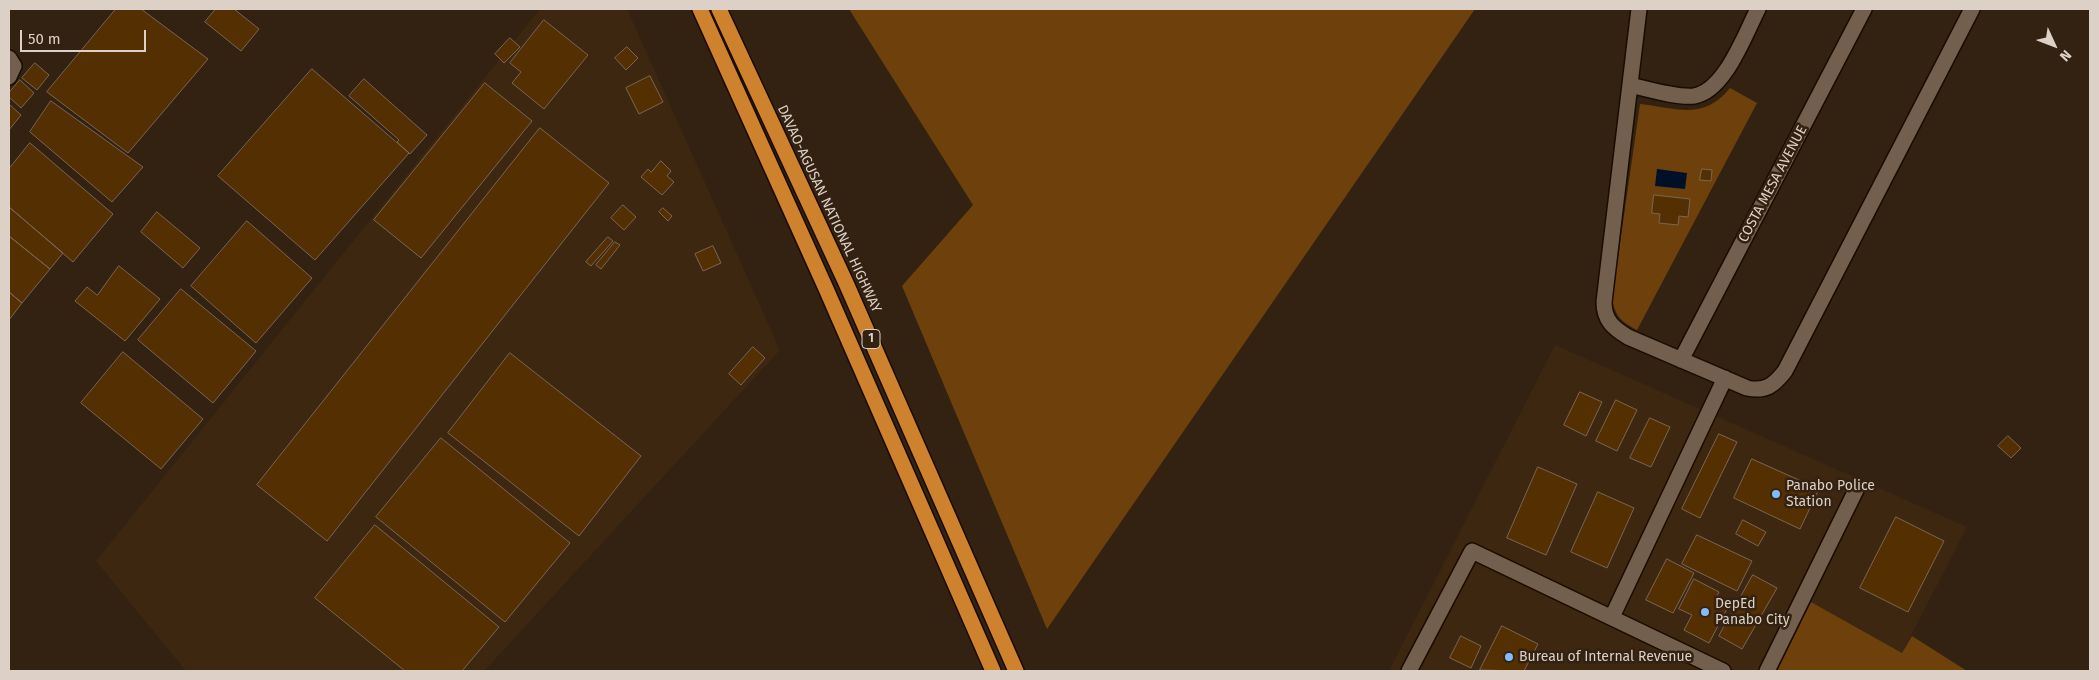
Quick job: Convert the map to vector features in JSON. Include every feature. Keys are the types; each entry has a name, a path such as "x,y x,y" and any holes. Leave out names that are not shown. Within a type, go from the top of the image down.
{"highway":[{"name":"1","path":"700,9 827,291 993,671"},
{"name":"DAVAO-AGUSAN NATIONAL HIGHWAY","path":"719,9 846,283 1016,671"},
{"path":"827,291 846,283"}],"street":[{"path":"1638,9 1604,312 1609,322 1628,337 1747,388 1758,390 1769,388 1785,370 1972,9"},
{"path":"1630,85 1680,95 1694,96 1708,91 1718,82 1727,68 1758,9"},
{"name":"COSTA MESA AVENUE","path":"1681,360 1864,9"},
{"path":"9,58 14,66 9,76"},
{"path":"1612,616 1724,378"},
{"path":"1767,671 1857,488"},
{"path":"1409,671 1472,551 1612,616 1723,671"}],"shaded area":[{"path":"540,9 627,9 780,350 484,671 186,671 96,561"},
{"path":"849,9 1475,9 1047,629 902,286 973,205"},
{"path":"1730,88 1757,103 1637,330 1617,315 1612,299 1640,104 1689,110 1699,109 1710,105"},
{"path":"1555,345 1967,527 1902,653 1811,602 1777,671 1389,671"},
{"path":"1811,602 1902,653 1912,636 1967,671 1777,671"}],"water":[{"path":"1657,169 1687,173 1685,189 1655,186"}],"building":[{"path":"116,9 141,9 208,59 128,153 47,92"},
{"path":"216,9 234,9 259,29 241,51 205,22"},
{"path":"544,20 588,55 544,109 512,83 521,72 510,63"},
{"path":"510,38 520,47 504,63 495,54"},
{"path":"627,47 638,58 626,70 615,58"},
{"path":"35,63 49,75 37,90 22,78"},
{"path":"312,69 409,153 315,260 218,176"},
{"path":"650,76 663,102 639,114 626,88"},
{"path":"364,79 427,135 410,154 397,142 399,140 349,96"},
{"path":"20,80 34,93 21,108 9,97 9,93"},
{"path":"485,83 532,121 421,258 374,220"},
{"path":"51,101 143,167 112,202 30,132"},
{"path":"9,104 21,115 9,130"},
{"path":"540,128 609,183 327,541 257,485"},
{"path":"30,143 113,214 73,262 9,207 9,169"},
{"path":"661,161 671,171 667,176 674,182 662,195 641,177 648,169 651,172"},
{"path":"1702,169 1712,170 1711,181 1700,180"},
{"path":"1654,195 1690,199 1688,217 1679,216 1678,225 1659,223 1660,214 1652,213"},
{"path":"623,205 636,217 624,230 611,218"},
{"path":"9,207 63,253 50,269 9,236"},
{"path":"663,208 672,216 668,221 659,212"},
{"path":"157,212 200,248 183,268 141,232"},
{"path":"247,221 312,278 256,343 191,286"},
{"path":"9,236 50,269 22,303 9,292"},
{"path":"608,237 613,241 591,266 586,262"},
{"path":"615,242 620,245 601,269 596,265"},
{"path":"713,246 721,263 703,271 695,254"},
{"path":"119,266 160,299 125,341 75,301 87,287 97,295"},
{"path":"181,289 256,351 213,403 138,340"},
{"path":"9,292 22,303 9,320"},
{"path":"753,347 765,358 741,385 729,374"},
{"path":"123,352 203,419 161,469 81,403"},
{"path":"510,353 641,456 579,536 448,433"},
{"path":"1580,392 1602,402 1586,436 1564,425"},
{"path":"1616,400 1637,410 1617,451 1596,441"},
{"path":"1650,418 1670,427 1651,467 1630,458"},
{"path":"1719,434 1737,442 1700,518 1682,509"},
{"path":"2008,436 2021,448 2011,458 1998,446"},
{"path":"441,438 570,543 505,622 376,517"},
{"name":"Panabo Police Station","path":"1752,459 1819,489 1800,529 1734,498"},
{"path":"1538,467 1577,484 1546,555 1507,538"},
{"path":"1598,492 1634,508 1607,568 1571,552"},
{"path":"1896,517 1944,541 1908,612 1860,588"},
{"path":"1743,520 1766,532 1758,546 1736,534"},
{"path":"375,525 499,627 462,671 405,671 315,598"},
{"path":"1697,535 1752,561 1737,591 1682,564"},
{"path":"1667,559 1694,573 1673,613 1646,600"},
{"path":"1753,575 1777,588 1742,649 1719,636"},
{"name":"DepEd Panabo City","path":"1694,579 1719,592 1715,600 1728,607 1709,643 1684,630 1692,615 1679,609"},
{"name":"Bureau of Internal Revenue","path":"1502,626 1538,644 1524,671 1480,670"},
{"path":"1461,636 1481,646 1471,668 1450,658"}],"place":[{"name":"Panabo Police Station","path":"1776,494"},
{"name":"DepEd Panabo City","path":"1705,612"},
{"name":"Bureau of Internal Revenue","path":"1509,657"}]}
